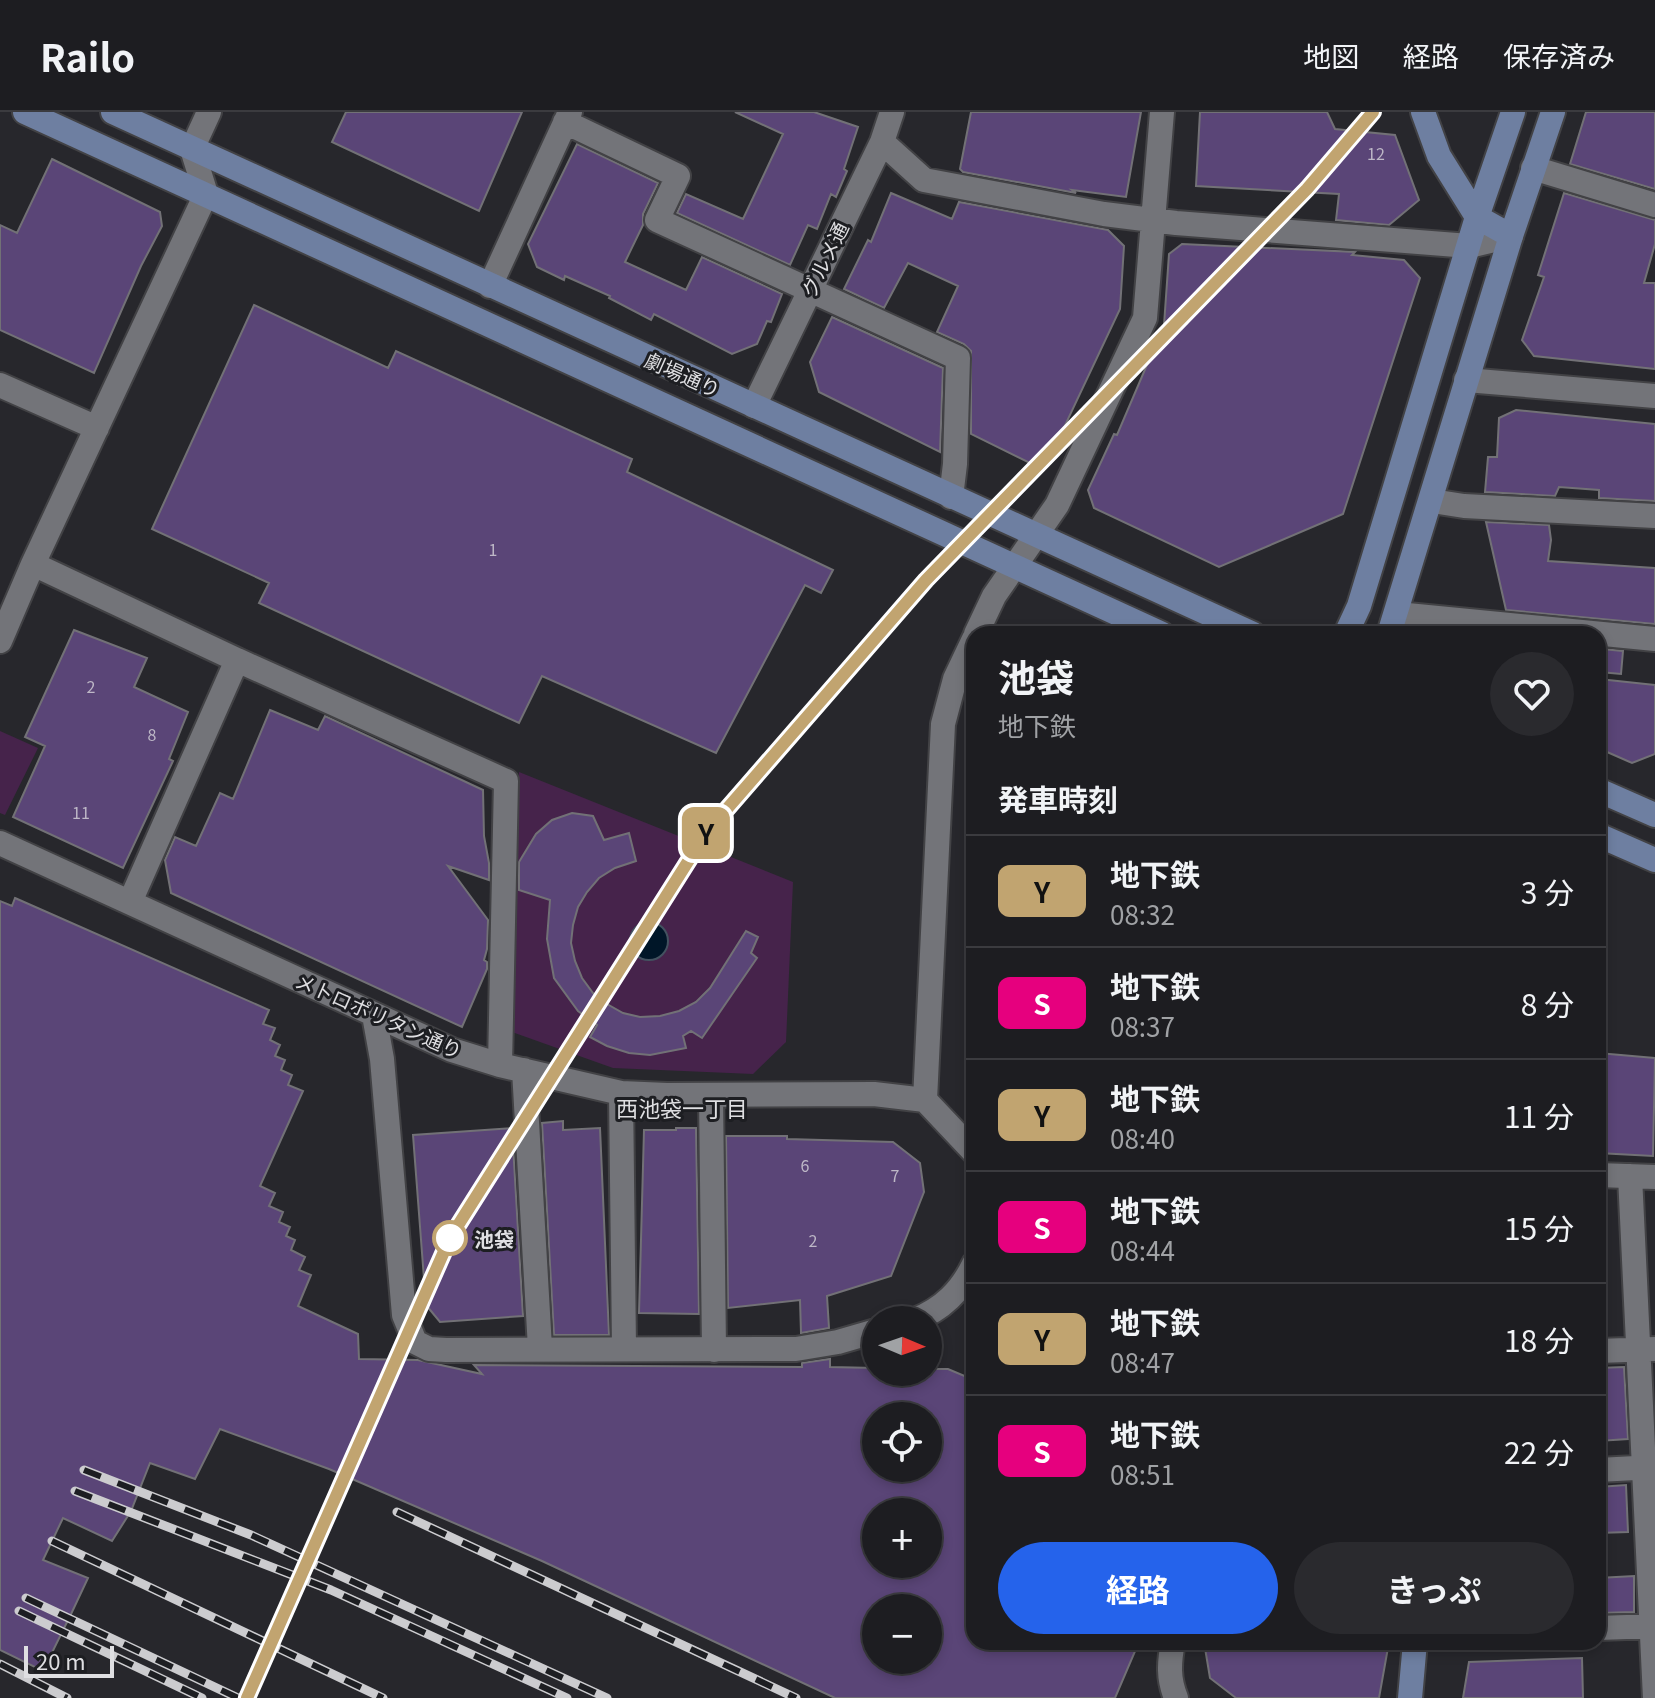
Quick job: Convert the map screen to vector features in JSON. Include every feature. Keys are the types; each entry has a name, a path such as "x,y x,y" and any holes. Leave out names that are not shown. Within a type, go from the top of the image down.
{"street":[{"name":"劇場通り","path":"25,112 1145,626"},
{"name":"劇場通り","path":"113,112 1235,626"},
{"path":"0,641 206,194 192,149 209,112"},
{"path":"980,626 994,596 1057,505 1145,318 1162,112"},
{"path":"1423,112 1439,156 1477,217 1511,236"},
{"path":"1350,626 1359,606 1477,217 1513,112"},
{"path":"1428,626 1393,624 1511,236 1553,112"},
{"name":"グルメ通","path":"754,406 882,142 887,114"},
{"path":"490,286 567,117 678,176 657,220 958,358 951,497"},
{"path":"882,142 924,180 1116,216 1469,246 1511,236"},
{"path":"1533,168 1655,205"},
{"path":"1466,380 1655,396"},
{"path":"0,385 97,428"},
{"path":"1432,501 1464,506 1655,516"},
{"path":"33,564 506,781 500,1065"},
{"path":"1606,636 1655,639"},
{"path":"966,656 947,701 943,724 925,1100 966,1144"},
{"path":"130,902 237,660"},
{"path":"1606,794 1655,815"},
{"path":"1606,842 1655,860"},
{"name":"メトロポリタン通り","path":"0,843 452,1050 500,1065 621,1093 874,1094 925,1100"},
{"path":"374,1015 382,1059 408,1330 415,1342 429,1349 796,1349 862,1335"},
{"path":"524,1070 540,1348"},
{"path":"621,1093 624,1348"},
{"path":"711,1095 714,1350"},
{"path":"1606,1175 1655,1177"},
{"path":"1630,1176 1646,1350 1655,1698"},
{"path":"940,1306 956,1294 966,1277"},
{"path":"1606,1351 1646,1350"},
{"path":"1606,1470 1648,1467"},
{"path":"1606,1628 1653,1626"},
{"path":"1171,1650 1170,1683 1176,1698"},
{"path":"1410,1698 1414,1650"}],"shaded area":[{"path":"0,731 38,748 5,815 0,813"},
{"path":"519,772 793,882 786,1042 753,1074 613,1068 512,1032"}],"water":[{"path":"649,922 662,928 668,941 662,954 649,960 636,954 630,941 636,928"}],"building":[{"path":"346,112 522,112 479,211 332,142"},
{"path":"735,112 814,112 858,127 844,169 847,171 836,197 831,194 817,229 808,225 790,265 677,213 686,194 743,219 783,134"},
{"path":"971,112 1141,112 1126,197 1072,190 1076,193 963,172 960,169"},
{"path":"1200,112 1327,112 1335,129 1395,135 1419,200 1389,225 1336,220 1339,194 1196,186"},
{"path":"1586,112 1655,112 1655,189 1570,164"},
{"path":"577,144 658,183 625,262 686,290 702,257 782,294 771,322 767,321 757,344 732,354 654,314 651,320 610,296 537,267 528,244"},
{"path":"52,159 160,212 162,226 94,373 0,330 0,225 17,233"},
{"path":"891,193 952,219 959,202 1108,230 1124,246 1120,309 1044,470 971,434 971,351 964,344 937,332 958,286 908,263 884,308 844,289 868,240 871,242"},
{"path":"1564,193 1655,220 1655,244 1644,283 1655,283 1655,369 1534,356 1522,340 1544,277 1538,275"},
{"path":"1182,244 1355,252 1352,255 1404,260 1420,278 1343,514 1219,567 1094,508 1088,490 1114,434 1117,435 1164,325 1169,254"},
{"path":"254,305 388,368 396,351 632,459 627,472 833,570 821,593 805,585 716,753 542,676 519,723 259,603 269,583 152,529"},
{"path":"832,317 943,368 940,452 819,392 810,362"},
{"path":"1516,410 1655,424 1655,501 1599,498 1599,490 1559,487 1555,496 1485,492 1488,457 1497,457 1499,418"},
{"path":"1486,522 1549,525 1551,540 1548,561 1655,568 1655,624 1506,610"},
{"path":"74,630 147,658 134,687 188,712 169,759 173,761 123,868 13,817 45,746 25,737"},
{"path":"1606,649 1623,651 1621,674 1606,673"},
{"path":"1606,680 1655,685 1655,754 1632,763 1606,752"},
{"path":"270,710 318,730 325,716 483,790 489,880 448,866 488,920 484,960 487,969 462,1027 171,893 165,860 175,837 196,846 220,793 233,799"},
{"path":"572,813 593,816 604,840 629,833 636,861 615,868 599,878 578,907 573,925 571,943 582,978 593,993 607,1004 623,1013 640,1017 679,1011 696,1002 710,988 746,931 758,937 751,953 757,958 702,1038 691,1031 683,1036 686,1048 650,1055 629,1053 590,1037 597,1025 578,1011 554,978 547,939 550,900 519,890 519,862 536,834 552,820"},
{"path":"15,898 269,1010 263,1024 275,1028 270,1040 280,1045 275,1056 285,1060 281,1070 292,1075 288,1085 303,1091 260,1186 275,1193 269,1206 283,1212 279,1222 290,1227 286,1236 295,1240 291,1250 305,1257 299,1270 311,1275 298,1306 358,1334 359,1359 418,1360 482,1374 474,1365 802,1367 802,1363 830,1359 830,1367 862,1368 862,1386 942,1386 942,1369 948,1369 966,1377 966,1650 1136,1650 1115,1698 835,1698 542,1561 329,1469 220,1429 195,1479 150,1463 131,1511 112,1541 63,1518 43,1560 88,1578 72,1612 43,1671 0,1650 0,901 12,906"},
{"path":"1606,1054 1655,1058 1653,1156 1606,1153"},
{"path":"563,1121 563,1130 600,1128 609,1335 554,1335 542,1123"},
{"path":"512,1128 523,1316 440,1322 426,1305 413,1135"},
{"path":"696,1128 699,1314 639,1313 644,1130"},
{"path":"726,1136 893,1142 920,1163 924,1192 891,1276 827,1296 829,1328 801,1333 800,1300 728,1308"},
{"path":"1624,1367 1628,1439 1606,1440 1606,1368"},
{"path":"1626,1485 1628,1532 1606,1533 1606,1486"},
{"path":"1634,1576 1634,1612 1606,1613 1606,1578"},
{"path":"1205,1650 1388,1650 1379,1698 1236,1698 1210,1678"},
{"path":"1582,1658 1583,1698 1463,1698 1469,1662"}],"railway":[{"path":"84,1470 251,1535 607,1698"},
{"path":"75,1491 331,1590 567,1698"},
{"path":"397,1512 796,1698"},
{"path":"52,1541 383,1698"},
{"path":"26,1598 238,1698"},
{"path":"19,1611 202,1698"},
{"path":"0,1664 67,1698"}],"metro line":[{"name":"Y","path":"247,1698 450,1238 706,833 926,580 1307,189 1373,112"}],"place":[{"name":"池袋","path":"450,1238"}],"district":[{"name":"西池袋一丁目","path":"682,1107"}]}
